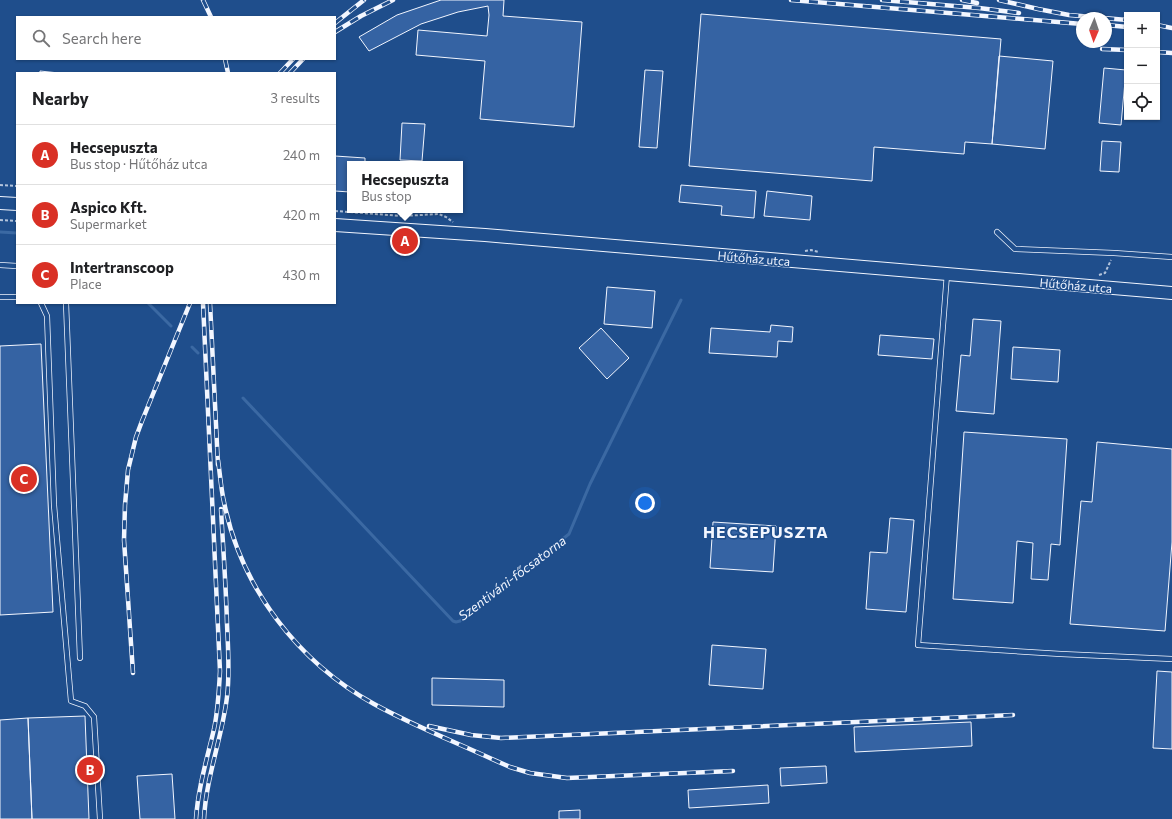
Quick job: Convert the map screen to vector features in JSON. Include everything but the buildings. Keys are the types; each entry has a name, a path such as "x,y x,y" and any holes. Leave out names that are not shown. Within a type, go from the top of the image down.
{"street":[{"path":"0,203 16,204"},
{"name":"Hűtőház utca","path":"336,225 485,235 1172,293"}],"lane":[{"path":"997,232 1015,249 1172,257"},
{"path":"0,265 16,266"},
{"path":"947,274 918,645 1172,659"},
{"path":"0,297 16,297"},
{"path":"41,304 46,316 54,505 71,701 85,706 94,717 100,819"},
{"path":"66,304 80,658"}],"path":[{"path":"0,185 16,186"},
{"path":"0,220 16,221"}],"waterway":[{"name":"Szentiváni-főcsatorna","path":"0,232 16,233"},
{"name":"Szentiváni-főcsatorna","path":"243,398 453,621 456,622 460,621 569,534 590,484 681,300"},
{"name":"Szentiváni-főcsatorna","path":"149,304 171,326"},
{"name":"Szentiváni-főcsatorna","path":"192,347 198,353"}],"railway":[{"path":"203,0 211,16"},
{"path":"336,22 364,0"},
{"path":"336,31 361,16 393,0"},
{"path":"791,0 1076,24"},
{"path":"882,0 1019,13"},
{"path":"962,0 977,3"},
{"path":"999,0 1069,15 1124,20"},
{"path":"1112,26 1124,27"},
{"path":"1160,26 1172,28"},
{"path":"1102,49 1124,50"},
{"path":"1160,52 1172,53"},
{"path":"225,60 228,72"},
{"path":"281,72 292,60"},
{"path":"291,72 302,60"},
{"path":"133,673 124,540 128,470 136,437 190,304"},
{"path":"196,819 201,785 215,722 220,671 203,304"},
{"path":"210,304 218,465"},
{"path":"218,460 223,497 232,534 244,564 259,593 277,620 321,667 346,687 374,704 418,726 510,767 530,773 567,778 733,771"},
{"path":"204,819 205,803 225,712 228,679 226,595 221,509"},
{"path":"429,726 471,735 501,738 1013,715"}],"place":[{"name":"Hecsepuszta","path":"405,241"},
{"name":"Intertranscoop","path":"24,479"},
{"name":"Aspico Kft.","path":"90,770"}],"district":[{"name":"HECSEPUSZTA","path":"766,531"}]}
